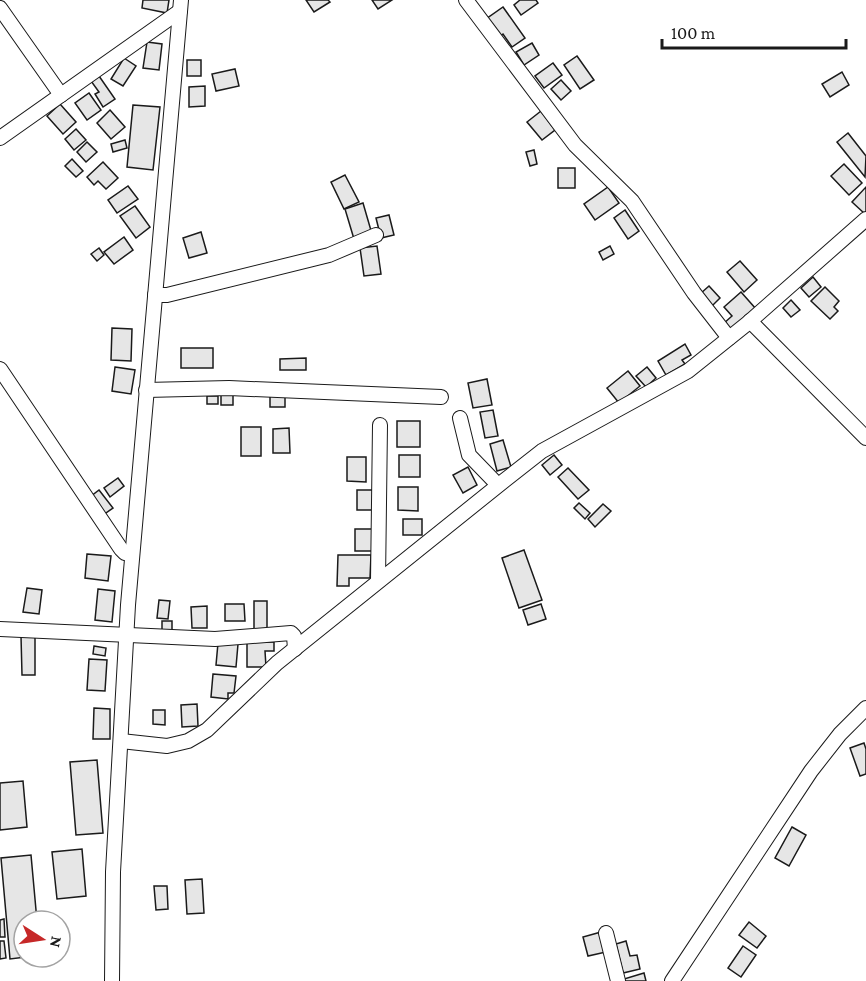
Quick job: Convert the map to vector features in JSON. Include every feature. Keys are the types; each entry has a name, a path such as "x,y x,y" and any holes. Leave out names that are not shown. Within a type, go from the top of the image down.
{"street":[{"path":"466,0 575,145 632,201 694,293 729,338"},
{"path":"0,138 62,95 180,6"},
{"path":"112,981 113,872 126,635 180,6"},
{"path":"0,8 62,95"},
{"path":"121,741 167,746 188,741 207,730 263,676 295,649 498,485 542,451 688,371 750,321 866,219"},
{"path":"155,295 167,295 329,255 376,235"},
{"path":"750,321 866,438"},
{"path":"0,369 122,549 125,553 132,554"},
{"path":"146,390 229,388 441,397"},
{"path":"460,418 469,455 498,485"},
{"path":"378,581 380,425"},
{"path":"0,629 215,639 291,633 294,636 295,649"},
{"path":"672,981 811,771 840,734 866,708"},
{"path":"606,933 618,981"}],"building":[{"path":"143,0 169,0 167,13 142,8"},
{"path":"306,0 328,0 330,2 314,12"},
{"path":"372,0 392,0 378,9"},
{"path":"520,0 536,0 538,3 521,15 514,5"},
{"path":"503,7 525,38 512,47 503,34 499,37 486,19"},
{"path":"147,42 162,44 159,70 143,68"},
{"path":"532,43 539,55 524,65 516,52"},
{"path":"577,56 594,80 580,89 564,65"},
{"path":"124,58 136,66 123,86 111,79"},
{"path":"187,60 201,60 201,76 187,76"},
{"path":"553,63 562,75 544,88 535,76"},
{"path":"235,69 239,86 216,91 212,74"},
{"path":"842,72 849,85 830,97 822,84"},
{"path":"99,76 115,99 103,107 95,94 99,92 91,81"},
{"path":"561,80 571,91 561,100 551,89"},
{"path":"205,86 205,106 189,107 189,87"},
{"path":"89,93 101,110 87,120 75,103"},
{"path":"60,104 76,122 63,134 47,116"},
{"path":"133,105 160,107 153,170 127,167"},
{"path":"110,110 125,127 111,139 97,123"},
{"path":"541,111 555,130 542,140 527,122"},
{"path":"76,129 86,140 74,150 65,139"},
{"path":"848,133 866,156 865,177 837,142"},
{"path":"125,140 127,148 113,152 111,144"},
{"path":"87,142 97,152 86,162 77,152"},
{"path":"534,150 537,164 530,166 526,152"},
{"path":"72,159 83,171 76,177 65,166"},
{"path":"103,162 118,178 106,189 98,181 94,185 87,177"},
{"path":"844,164 862,183 849,195 831,176"},
{"path":"558,168 575,168 575,188 558,188"},
{"path":"345,175 359,202 344,209 331,182"},
{"path":"128,186 138,199 117,213 108,200"},
{"path":"608,187 619,203 595,220 584,204"},
{"path":"866,187 866,213 865,214 852,202"},
{"path":"363,203 372,234 354,239 345,209"},
{"path":"135,206 150,227 136,238 120,216"},
{"path":"625,210 639,231 628,239 614,218"},
{"path":"389,215 394,235 381,238 376,218"},
{"path":"201,232 207,253 189,258 183,238"},
{"path":"124,237 133,250 114,264 104,252"},
{"path":"377,246 381,274 364,276 360,248"},
{"path":"610,246 614,254 603,260 599,252"},
{"path":"99,248 104,255 97,261 91,254"},
{"path":"740,261 757,280 744,292 727,272"},
{"path":"813,277 821,287 809,297 801,288"},
{"path":"709,286 720,298 711,307 700,294"},
{"path":"825,287 839,301 834,307 838,311 830,319 811,301"},
{"path":"741,292 756,309 729,332 723,324 732,316 724,307"},
{"path":"791,300 800,310 791,317 783,308"},
{"path":"112,328 132,329 131,361 111,360"},
{"path":"685,344 691,355 682,360 685,364 666,375 658,361"},
{"path":"181,348 213,348 213,368 181,368"},
{"path":"306,358 306,370 280,370 280,359"},
{"path":"115,367 135,370 131,394 112,391"},
{"path":"647,367 656,378 646,387 636,376"},
{"path":"628,371 640,386 619,403 607,388"},
{"path":"487,379 492,405 473,408 468,383"},
{"path":"221,395 233,395 233,405 221,405"},
{"path":"207,396 218,396 218,404 207,404"},
{"path":"270,396 285,396 285,407 270,407"},
{"path":"493,410 498,436 485,438 480,412"},
{"path":"397,421 420,421 420,447 397,447"},
{"path":"241,427 261,427 261,456 241,456"},
{"path":"289,428 290,453 273,453 273,429"},
{"path":"503,440 511,467 497,471 490,444"},
{"path":"399,455 420,455 420,477 399,477"},
{"path":"554,455 562,465 550,475 542,465"},
{"path":"347,457 366,457 366,482 347,481"},
{"path":"468,467 477,485 463,493 453,475"},
{"path":"568,468 589,490 578,499 558,477"},
{"path":"118,478 124,486 110,497 104,488"},
{"path":"398,487 418,487 418,511 398,510"},
{"path":"99,490 113,508 103,515 90,497"},
{"path":"357,490 373,490 373,510 357,510"},
{"path":"579,503 590,513 585,519 574,508"},
{"path":"603,504 611,511 595,527 588,519"},
{"path":"403,519 422,519 422,535 403,535"},
{"path":"355,529 374,529 374,551 355,551"},
{"path":"524,550 542,600 519,608 502,558"},
{"path":"87,554 111,556 108,581 85,578"},
{"path":"338,555 371,555 370,578 349,578 349,586 337,586"},
{"path":"27,588 42,590 39,614 23,612"},
{"path":"98,589 115,591 112,622 95,620"},
{"path":"159,600 170,601 168,619 157,618"},
{"path":"254,601 267,601 267,630 254,630"},
{"path":"225,604 244,604 245,621 225,621"},
{"path":"541,604 546,619 528,625 523,610"},
{"path":"207,606 207,628 192,628 191,607"},
{"path":"162,621 172,621 172,633 162,632"},
{"path":"21,636 35,636 35,675 22,675"},
{"path":"247,642 274,642 274,651 265,651 266,667 247,667"},
{"path":"218,643 238,644 236,667 216,665"},
{"path":"94,646 106,648 105,656 93,654"},
{"path":"89,659 107,660 105,691 87,690"},
{"path":"213,674 236,676 234,693 228,693 228,699 211,697"},
{"path":"197,704 198,726 182,727 181,705"},
{"path":"94,708 110,709 110,739 93,739"},
{"path":"153,710 165,710 165,725 153,724"},
{"path":"864,743 866,774 860,776 850,748"},
{"path":"97,760 103,833 76,835 70,762"},
{"path":"23,781 27,827 0,830 0,783"},
{"path":"792,827 806,835 789,866 775,858"},
{"path":"82,849 86,896 57,899 52,852"},
{"path":"31,855 36,909 12,909 12,959 10,959 1,858"},
{"path":"202,879 204,913 187,914 185,880"},
{"path":"154,886 167,886 168,909 156,910"},
{"path":"4,919 5,937 0,937 0,920"},
{"path":"749,922 766,936 757,948 739,935"},
{"path":"601,932 606,952 588,956 583,937"},
{"path":"0,941 4,941 6,958 0,959"},
{"path":"626,941 630,956 637,955 640,969 623,973 616,944"},
{"path":"743,946 756,955 741,977 728,968"},
{"path":"644,973 646,981 624,981 624,979"}]}
